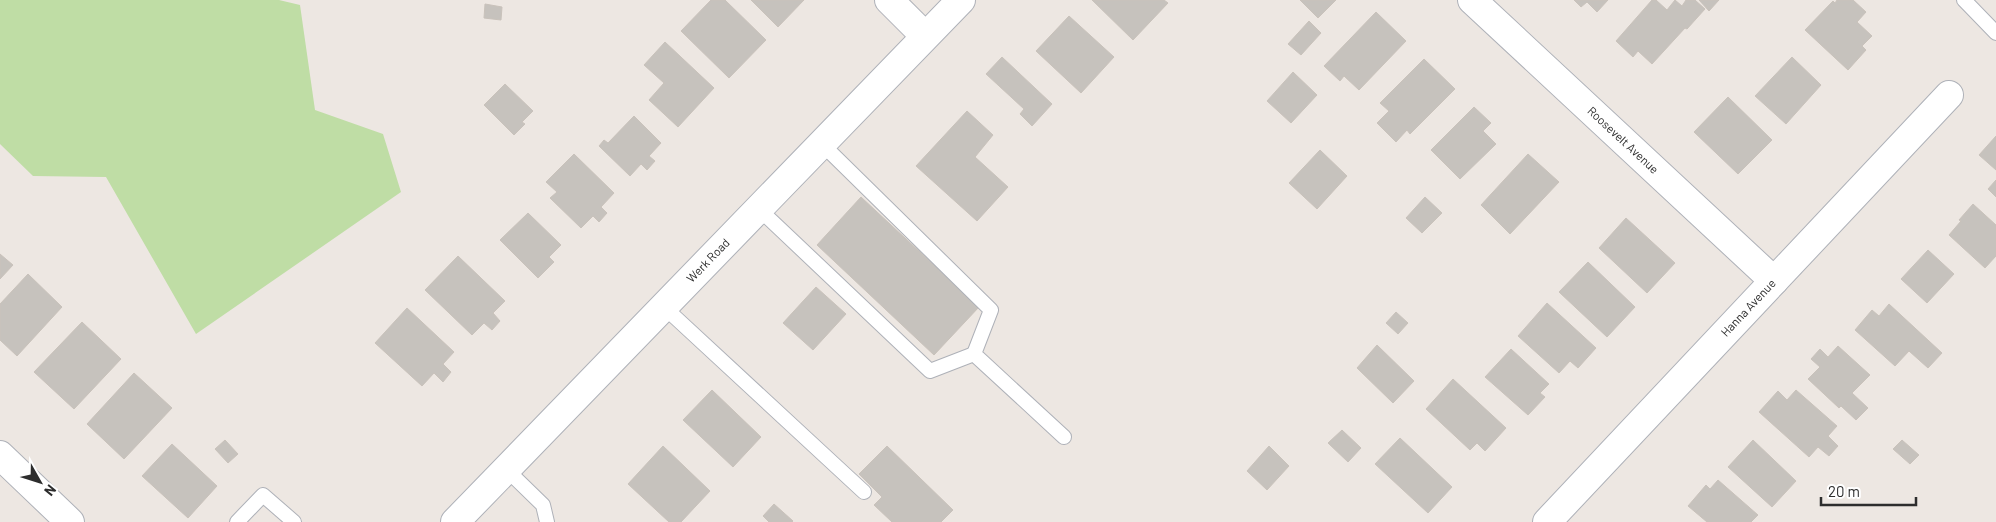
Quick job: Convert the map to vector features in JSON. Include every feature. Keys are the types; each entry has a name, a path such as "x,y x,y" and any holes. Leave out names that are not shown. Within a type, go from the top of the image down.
{"street":[{"path":"889,0 925,36"},
{"name":"Werk Road","path":"455,522 961,0"},
{"name":"Roosevelt Avenue","path":"1472,0 1774,281"},
{"name":"Hanna Avenue","path":"1547,522 1949,95"},
{"path":"0,455 70,522"}],"lane":[{"path":"1964,0 1996,33"},
{"path":"758,208 930,372 974,354 991,310 822,143"},
{"path":"664,306 864,492"},
{"path":"974,354 1064,437"},
{"path":"506,469 542,505 547,522"},
{"path":"237,522 263,495 294,522"}],"green space":[{"path":"0,0 279,0 300,5 315,110 383,134 401,192 196,334 106,177 33,176 0,144"}],"building":[{"path":"711,0 725,0 766,40 729,78 681,31"},
{"path":"751,0 804,0 778,27"},
{"path":"1092,0 1164,0 1168,3 1133,40"},
{"path":"1300,0 1336,0 1318,18"},
{"path":"1574,0 1608,0 1597,12 1587,2 1581,7"},
{"path":"1652,0 1656,0 1667,10 1675,0 1682,6 1686,0 1695,0 1705,9 1652,64 1638,51 1633,57 1616,41"},
{"path":"1699,0 1719,0 1709,11"},
{"path":"1837,0 1853,0 1866,12 1857,22 1872,36 1862,46 1866,50 1848,70 1805,30 1833,1 1835,3"},
{"path":"485,4 502,7 501,20 484,18"},
{"path":"1376,12 1406,41 1359,90 1344,76 1340,81 1324,66"},
{"path":"1069,16 1114,57 1081,93 1036,51"},
{"path":"1309,21 1321,33 1301,55 1288,44"},
{"path":"665,42 714,88 678,127 649,100 664,83 644,65"},
{"path":"1002,57 1052,104 1032,126 1020,114 1024,109 986,74"},
{"path":"1792,57 1821,85 1786,124 1755,96"},
{"path":"1424,59 1455,89 1410,134 1407,130 1396,142 1377,123 1389,111 1380,103"},
{"path":"1293,72 1317,95 1291,123 1267,101"},
{"path":"505,84 533,111 522,122 525,124 514,135 484,105"},
{"path":"1728,97 1772,140 1738,174 1694,132"},
{"path":"1474,107 1491,123 1483,131 1496,144 1460,179 1431,150"},
{"path":"967,111 993,135 975,157 1008,187 977,221 916,166"},
{"path":"634,116 661,143 649,156 655,161 647,170 641,164 630,176 599,146 604,140 608,143"},
{"path":"1996,136 1996,170 1979,155"},
{"path":"1320,150 1347,176 1317,209 1289,183"},
{"path":"574,154 614,193 601,207 607,213 599,222 593,216 581,228 550,198 557,192 546,182"},
{"path":"1528,154 1559,182 1510,234 1481,205"},
{"path":"1996,180 1996,197 1988,189"},
{"path":"861,197 979,307 934,355 817,245"},
{"path":"1425,197 1442,213 1422,233 1406,218"},
{"path":"1973,204 1996,225 1996,256 1985,268 1949,235"},
{"path":"528,213 561,245 549,257 554,262 538,278 500,240"},
{"path":"1626,218 1675,263 1647,293 1599,248"},
{"path":"1928,250 1954,274 1927,303 1901,279"},
{"path":"0,254 13,265 0,279"},
{"path":"458,256 505,301 493,313 500,321 492,330 484,323 472,335 425,290"},
{"path":"1588,262 1635,307 1607,337 1559,292"},
{"path":"28,274 62,307 17,356 0,340 0,304"},
{"path":"816,287 846,314 813,350 783,323"},
{"path":"1547,303 1596,348 1578,368 1570,361 1559,373 1518,336"},
{"path":"1889,304 1942,353 1928,368 1909,351 1895,366 1855,330 1872,310 1879,316"},
{"path":"407,308 454,352 443,364 451,372 443,382 434,373 422,386 375,343"},
{"path":"1396,312 1408,323 1398,334 1386,323"},
{"path":"82,322 121,359 74,409 34,372"},
{"path":"1377,345 1414,381 1393,403 1357,368"},
{"path":"1838,346 1870,375 1852,393 1868,408 1856,420 1841,406 1839,408 1808,379 1820,367 1811,359 1820,349 1828,357"},
{"path":"1511,349 1549,384 1540,393 1545,397 1528,415 1485,377"},
{"path":"134,373 172,408 124,459 87,424"},
{"path":"1453,379 1506,428 1485,451 1477,443 1470,450 1426,409"},
{"path":"712,390 761,437 733,467 683,420"},
{"path":"1796,390 1837,426 1828,436 1838,446 1829,456 1818,447 1809,457 1759,412 1778,391 1787,400"},
{"path":"1342,430 1361,448 1348,462 1328,443"},
{"path":"1400,438 1452,487 1428,513 1375,464"},
{"path":"225,440 238,454 228,463 215,449"},
{"path":"1753,440 1796,481 1772,507 1728,467"},
{"path":"1902,440 1919,455 1910,464 1893,449"},
{"path":"172,444 217,486 188,518 142,476"},
{"path":"663,446 710,491 681,522 669,522 628,484"},
{"path":"887,446 953,510 941,522 892,522 874,505 882,497 859,474"},
{"path":"1269,446 1289,466 1267,490 1247,471"},
{"path":"1718,480 1758,515 1751,522 1707,522 1688,506 1706,485 1710,489"},
{"path":"774,504 793,521 769,522 763,516"}]}
